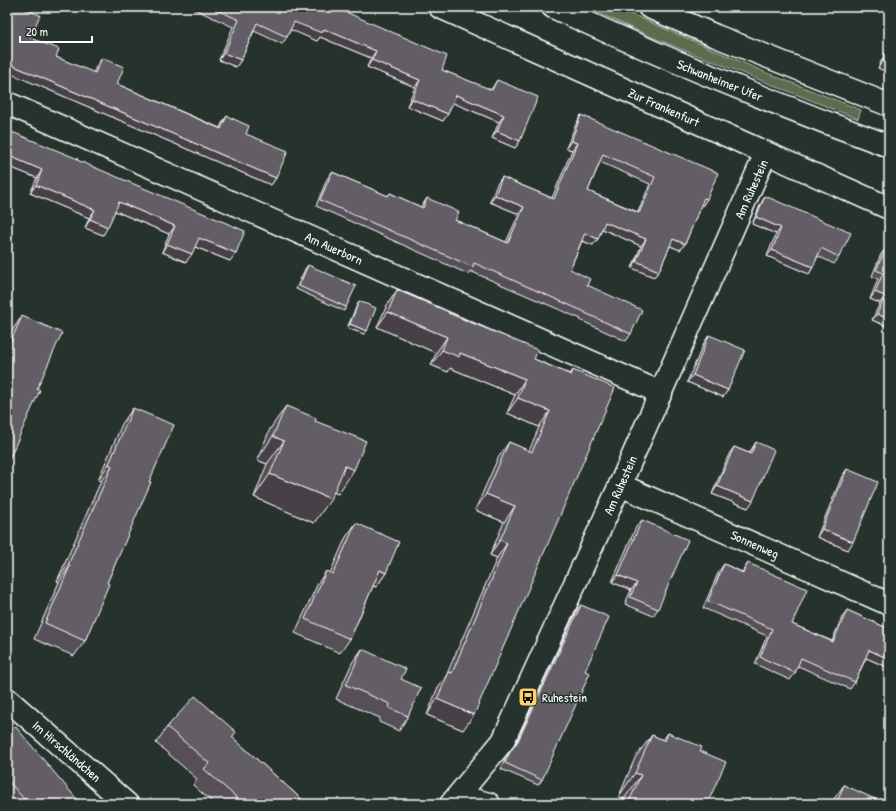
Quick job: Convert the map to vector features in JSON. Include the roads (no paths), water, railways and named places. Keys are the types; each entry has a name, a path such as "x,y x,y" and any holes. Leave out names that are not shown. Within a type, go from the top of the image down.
{"street":[{"name":"Zur Frankenfurt","path":"440,7 889,208"},
{"name":"Schwanheimer Ufer","path":"553,7 699,72 807,116 889,146"},
{"path":"649,7 716,36 889,105"},
{"name":"Am Auerborn","path":"7,103 662,393"},
{"name":"Am Ruhestein","path":"454,800 503,740 662,393 766,153"},
{"name":"Sonnenweg","path":"620,485 889,604"},
{"name":"Im Hirschländchen","path":"7,699 127,804"},
{"path":"454,800 489,804"}],"place":[{"name":"Ruhestein","path":"528,697"}]}
